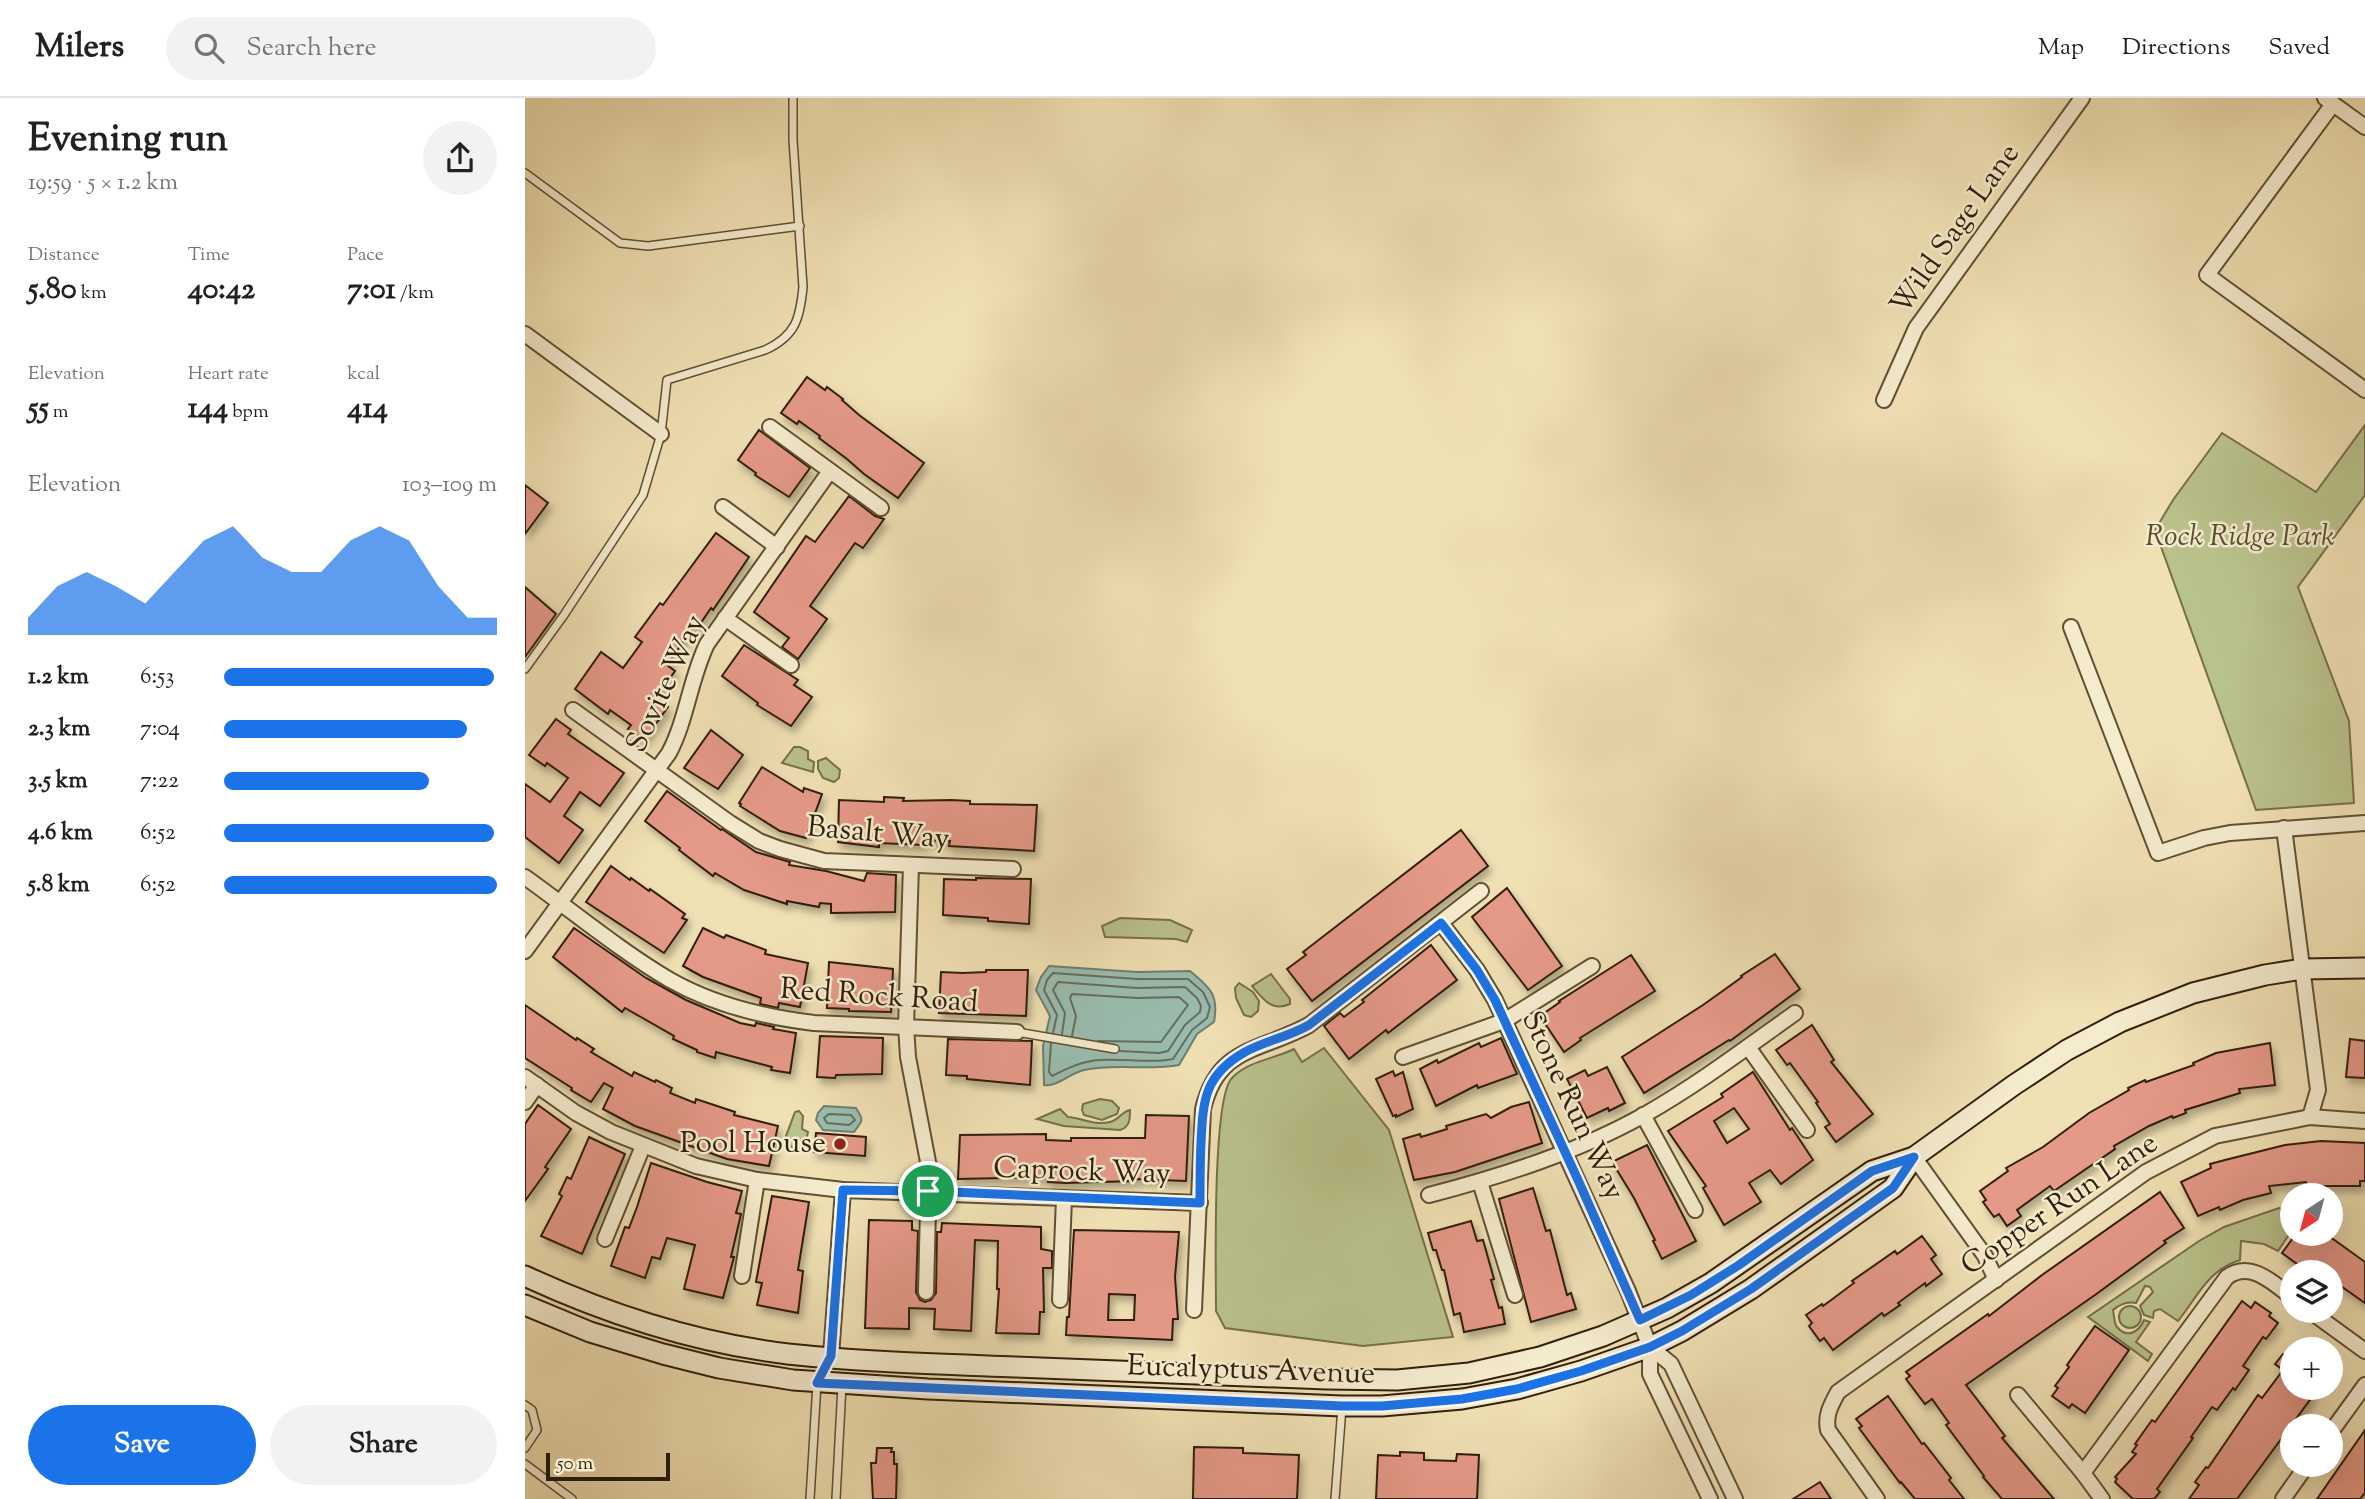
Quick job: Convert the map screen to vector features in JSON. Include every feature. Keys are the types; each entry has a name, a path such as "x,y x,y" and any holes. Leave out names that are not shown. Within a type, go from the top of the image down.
{"main road":[{"name":"Eucalyptus Avenue","path":"525,1276 620,1314 690,1335 787,1354 872,1361 1327,1379 1397,1380 1469,1373 1568,1349 1640,1320 1691,1295 1730,1271 1872,1171 1914,1157 2030,1074 2067,1050 2120,1023 2193,993 2265,975 2302,969 2365,968"},
{"name":"Eucalyptus Avenue","path":"525,1305 590,1332 663,1354 719,1368 817,1383 1342,1406 1382,1406 1462,1399 1517,1389 1592,1368 1650,1347 1682,1331 1751,1289 1893,1188 1914,1157"},
{"path":"1342,1406 1354,1394 1423,1390 1469,1373"}],"street":[{"name":"Wild Sage Lane","path":"1884,400 1916,328 2083,98"},
{"path":"2365,127 2329,101 2207,275 2365,390"},
{"path":"525,334 661,434"},
{"path":"770,427 881,508"},
{"name":"Sovite Way","path":"525,951 656,772 678,736 707,644 830,471"},
{"path":"723,507 777,547"},
{"path":"725,618 791,665"},
{"path":"2071,627 2158,853 2217,835 2365,823"},
{"name":"Basalt Way","path":"573,710 730,823 759,841 780,849 824,861 1013,869"},
{"path":"2284,828 2318,1090 2309,1117"},
{"path":"911,866 906,1026 908,1057 928,1155 926,1292"},
{"name":"Red Rock Road","path":"525,877 671,980 736,1008 809,1022 1017,1032"},
{"path":"1194,1310 1203,1109 1207,1091 1219,1072 1228,1063 1253,1048 1293,1034 1309,1025 1481,891"},
{"name":"Stone Run Way","path":"1441,923 1477,970 1495,1000 1650,1347"},
{"path":"1403,1057 1504,1021 1592,966"},
{"path":"1429,1195 1480,1182 1565,1152 1643,1115 1795,1013"},
{"path":"1748,1047 1807,1130"},
{"path":"525,1102 531,1081"},
{"name":"Caprock Way","path":"531,1081 592,1122 643,1146 697,1166 757,1180 843,1190 1200,1203"},
{"path":"1643,1115 1695,1210"},
{"name":"Copper Run Lane","path":"1877,1499 1833,1439 1826,1420 1830,1406 1839,1392 2146,1172 2215,1136 2309,1117 2365,1121"},
{"path":"605,1239 643,1146"},
{"path":"1914,1157 1985,1256 1996,1280"},
{"path":"742,1276 757,1180"},
{"path":"1480,1182 1515,1295"},
{"path":"831,1356 843,1190"},
{"path":"1060,1300 1064,1198"},
{"path":"2083,1473 2227,1277 2239,1271 2255,1272 2280,1289"},
{"path":"2326,1323 2365,1351"},
{"path":"1650,1347 1650,1374 1710,1499"},
{"path":"1650,1347 1671,1364 1735,1499"},
{"path":"2343,1415 2365,1385"},
{"path":"2018,1395 2102,1499"},
{"path":"2283,1499 2299,1477"}],"lane":[{"path":"525,669 643,495 661,434 667,380 765,350 778,344 794,327 803,287 793,140 793,98"},
{"path":"525,173 620,243 647,246 800,226"},
{"path":"1017,1032 1115,1049"},
{"path":"810,1499 817,1383 831,1356"},
{"path":"836,1499 842,1385"},
{"path":"525,1405 532,1410 537,1430 525,1448"},
{"path":"1335,1499 1342,1406"},
{"path":"525,1464 572,1499"}],"green space":[{"name":"Rock Ridge Park","path":"2365,425 2365,495 2298,587 2349,721 2354,803 2256,810 2155,530 2173,500 2222,433 2316,492"},
{"path":"794,747 808,751 808,759 814,762 813,772 782,763"},
{"path":"826,758 840,770 839,778 834,782 823,778 818,769 818,761"},
{"path":"1120,918 1170,920 1192,930 1187,942 1176,939 1105,937 1102,926"},
{"path":"1271,974 1290,999 1290,1004 1273,1006 1252,986"},
{"path":"1239,983 1253,992 1259,1001 1258,1011 1251,1017 1244,1015 1236,998 1235,988"},
{"path":"1324,1048 1389,1130 1453,1337 1363,1346 1225,1328 1216,1311 1218,1150 1226,1092 1232,1078 1253,1064 1294,1049 1302,1062"},
{"path":"1100,1099 1112,1101 1119,1108 1117,1114 1102,1120 1084,1115 1083,1104"},
{"path":"1060,1109 1068,1117 1099,1123 1113,1121 1130,1110 1128,1125 1120,1130 1064,1126 1037,1119"},
{"path":"799,1111 803,1116 802,1129 808,1132 805,1145 796,1149 790,1146 786,1136 795,1112"},
{"path":"2279,1208 2281,1246 2278,1251 2264,1244 2241,1241 2240,1260 2229,1264 2212,1277 2178,1321 2160,1309 2154,1311 2153,1318 2144,1315 2140,1306 2153,1292 2150,1287 2145,1286 2136,1303 2123,1304 2113,1310 2116,1325 2125,1333 2136,1331 2144,1320 2150,1322 2136,1342 2152,1354 2148,1361 2088,1317 2199,1241 2224,1227"},
{"path":"2130,1306 2138,1309 2141,1317 2138,1325 2130,1328 2122,1325 2119,1317 2122,1309"}],"water":[{"path":"1049,966 1137,972 1190,971 1203,982 1214,998 1214,1022 1197,1034 1179,1065 1096,1068 1079,1072 1054,1084 1044,1085 1043,1046 1050,1016 1036,990"},
{"path":"824,1106 856,1108 861,1123 854,1132 823,1130 816,1120"}],"building":[{"path":"807,377 825,390 827,387 859,415 924,463 898,498 864,474 819,438 820,436 799,421 797,424 781,413"},
{"path":"759,430 810,468 789,497 755,475 756,473 738,460"},
{"path":"525,485 548,503 525,534"},
{"path":"849,496 875,516 884,519 863,548 855,543 810,606 827,619 798,659 782,647 789,638 754,612 806,536 815,542"},
{"path":"716,533 749,557 713,610 711,608 698,627 695,625 667,665 675,671 656,698 668,707 644,740 628,729 631,725 610,710 608,714 575,689 601,652 623,668 642,642 635,637 660,603 663,605"},
{"path":"525,587 556,614 525,657"},
{"path":"744,645 798,680 794,685 812,697 791,726 757,705 758,703 722,676"},
{"path":"556,719 571,730 568,734 624,773 600,806 580,792 564,816 583,830 559,863 525,837 525,784 550,802 568,778 547,763 545,766 529,755"},
{"path":"711,730 743,755 718,789 684,768"},
{"path":"762,767 803,792 804,788 822,794 806,838 780,831 740,806 739,803"},
{"path":"667,791 756,852 790,862 789,865 864,881 867,873 896,875 895,912 831,913 831,904 820,903 819,907 787,901 787,904 744,890 715,873 713,876 645,821"},
{"path":"884,797 904,798 903,801 951,800 970,801 970,804 1037,805 1034,851 949,846 950,841 923,840 923,845 879,843 879,847 838,842 839,800 884,802"},
{"path":"1461,830 1488,866 1312,1001 1287,969 1306,955 1303,952"},
{"path":"611,866 685,914 682,918 687,920 664,953 586,902"},
{"path":"944,879 1031,879 1029,924 943,915"},
{"path":"1507,888 1562,966 1528,990 1472,917"},
{"path":"574,928 646,978 686,1000 740,1023 755,1026 756,1023 796,1033 790,1073 771,1070 772,1067 716,1052 715,1058 697,1052 625,1008 622,1012 553,957"},
{"path":"703,928 724,938 726,935 766,950 765,954 808,963 800,1007 779,1003 778,1008 760,1004 761,998 703,977 683,966"},
{"path":"1431,945 1457,980 1349,1059 1324,1026 1340,1013 1344,1017 1364,1002 1362,1000"},
{"path":"1775,954 1800,989 1730,1041 1644,1093 1622,1057"},
{"path":"1631,955 1655,991 1580,1038 1581,1040 1564,1052 1540,1016"},
{"path":"829,962 893,969 891,1012 827,1008"},
{"path":"1028,970 1026,1016 939,1013 941,972"},
{"path":"525,1005 594,1049 591,1052 632,1076 634,1072 655,1082 656,1080 672,1088 670,1093 695,1103 696,1099 735,1112 734,1115 778,1126 769,1166 727,1159 635,1126 603,1109 613,1088 604,1083 591,1102 571,1090 572,1088 525,1058"},
{"path":"1812,1025 1834,1060 1831,1062 1873,1114 1836,1142 1825,1127 1830,1124 1816,1103 1818,1102 1790,1063 1787,1065 1776,1050"},
{"path":"820,1036 883,1038 882,1074 817,1077"},
{"path":"1501,1038 1517,1074 1478,1088 1477,1085 1436,1106 1420,1069 1479,1043 1481,1047"},
{"path":"948,1039 1032,1041 1030,1085 946,1075"},
{"path":"2350,1039 2365,1041 2365,1078 2346,1077"},
{"path":"2270,1043 2275,1085 2239,1089 2240,1093 2185,1110 2186,1113 2149,1126 2114,1146 2115,1149 2054,1191 2050,1186 2017,1210 2021,1216 2007,1226 1999,1214 1994,1217 1983,1202 1986,1200 1980,1191 2008,1171 2006,1168 2043,1147 2089,1113 2129,1090 2128,1088 2194,1065 2193,1063 2216,1053"},
{"path":"1607,1067 1625,1103 1587,1118 1567,1079 1585,1070 1588,1076"},
{"path":"1393,1071 1395,1076 1403,1072 1413,1109 1396,1117 1393,1116 1376,1079"},
{"path":"1753,1072 1790,1130 1792,1128 1813,1160 1781,1184 1770,1170 1749,1183 1761,1202 1724,1225 1703,1188 1706,1186 1668,1131 1723,1097 1721,1094","holes":["1734,1108 1749,1129 1727,1143 1714,1121"]},
{"path":"1529,1102 1542,1143 1455,1172 1414,1180 1403,1139 1420,1134 1421,1137 1486,1114 1491,1118 1511,1107"},
{"path":"538,1105 571,1129 545,1167 548,1169 525,1201 525,1124"},
{"path":"1146,1115 1189,1116 1186,1181 1134,1179 1066,1183 1048,1182 1049,1177 958,1179 960,1135 1046,1134 1046,1140 1071,1141 1071,1138 1145,1138"},
{"name":"Pool House","path":"816,1133 866,1137 865,1156 814,1152"},
{"path":"589,1137 625,1154 582,1254 541,1236 562,1196 559,1194 567,1177 571,1179"},
{"path":"2321,1141 2365,1143 2365,1181 2360,1181 2360,1186 2343,1186 2343,1183 2280,1183 2269,1186 2271,1193 2243,1200 2220,1210 2219,1207 2198,1216 2181,1182 2211,1168 2210,1164 2285,1145"},
{"path":"1647,1145 1696,1241 1662,1259 1634,1198 1612,1162"},
{"path":"651,1163 742,1191 736,1213 741,1214 731,1257 734,1257 723,1298 684,1289 695,1245 667,1238 660,1259 652,1257 645,1278 611,1266 625,1227 629,1228"},
{"path":"1533,1188 1546,1231 1550,1230 1567,1295 1571,1293 1576,1309 1531,1322 1499,1199"},
{"path":"2160,1192 2184,1228 2095,1295 1966,1385 2005,1436 2002,1438 2054,1499 2002,1499 1946,1425 1949,1423 1932,1399 1925,1404 1906,1379 1910,1376 1906,1372 1988,1314 1989,1316"},
{"path":"772,1196 809,1202 798,1270 803,1271 798,1313 757,1305 762,1283 756,1282"},
{"path":"869,1220 912,1221 912,1230 918,1231 916,1292 920,1300 925,1302 931,1300 936,1293 937,1232 941,1232 942,1223 1041,1227 1041,1249 1052,1251 1052,1268 1043,1268 1044,1312 1040,1312 1039,1334 996,1333 998,1241 975,1240 971,1331 934,1329 935,1309 909,1308 909,1329 865,1328"},
{"path":"1471,1221 1477,1241 1483,1240 1494,1279 1491,1280 1499,1308 1502,1307 1505,1324 1464,1332 1460,1313 1454,1315 1444,1270 1436,1250 1433,1250 1428,1233"},
{"path":"1074,1230 1179,1232 1175,1277 1178,1319 1173,1319 1172,1340 1066,1335","holes":["1109,1294 1135,1295 1134,1320 1108,1320"]},
{"path":"1922,1236 1936,1255 1931,1259 1942,1274 1926,1286 1925,1283 1898,1303 1900,1305 1884,1316 1882,1313 1833,1350 1824,1338 1820,1341 1809,1326 1812,1323 1806,1315 1822,1304 1823,1306 1854,1283 1852,1281 1895,1251 1897,1254"},
{"path":"2287,1246 2343,1246 2365,1262 2365,1303 2343,1287 2343,1260 2292,1260 2282,1253"},
{"path":"2242,1301 2251,1308 2255,1302 2271,1313 2269,1316 2278,1323 2266,1339 2263,1337 2243,1366 2249,1370 2235,1390 2233,1388 2217,1410 2212,1407 2191,1437 2193,1438 2157,1489 2160,1492 2154,1499 2133,1499 2115,1482 2115,1477 2136,1454 2132,1452 2137,1445 2135,1444 2152,1420 2155,1422"},
{"path":"2095,1326 2129,1350 2085,1413 2072,1404 2069,1408 2052,1396 2058,1388 2055,1386 2069,1367 2067,1365"},
{"path":"2280,1374 2280,1400 2310,1400 2300,1414 2280,1414 2280,1441 2237,1499 2189,1499 2199,1485 2195,1482 2206,1467 2208,1468 2258,1395 2262,1398"},
{"path":"1888,1396 1964,1499 1915,1499 1859,1428 1862,1426 1856,1419"},
{"path":"2365,1430 2365,1493 2360,1499 2317,1499 2332,1477 2343,1477 2343,1462"},
{"path":"1194,1447 1243,1448 1243,1453 1299,1455 1297,1499 1193,1499"},
{"path":"877,1448 892,1448 891,1452 894,1452 894,1464 897,1464 896,1499 873,1499 871,1463 876,1463"},
{"path":"1400,1452 1424,1453 1424,1460 1456,1461 1457,1454 1479,1455 1477,1499 1376,1499 1378,1455 1400,1456"},
{"path":"1820,1482 1831,1499 1793,1499"}],"place":[{"name":"Pool House","path":"840,1144"}],"route":[{"path":"1441,923 1477,970 1495,1000 1640,1320 1711,1283 1872,1171 1914,1157 1893,1188 1751,1289 1650,1347 1581,1371 1517,1389 1462,1399 1382,1406 817,1383 831,1356 843,1190 928,1191 1200,1203 1203,1109 1207,1091 1219,1072 1242,1053 1277,1041 1309,1025 1441,923"}]}
